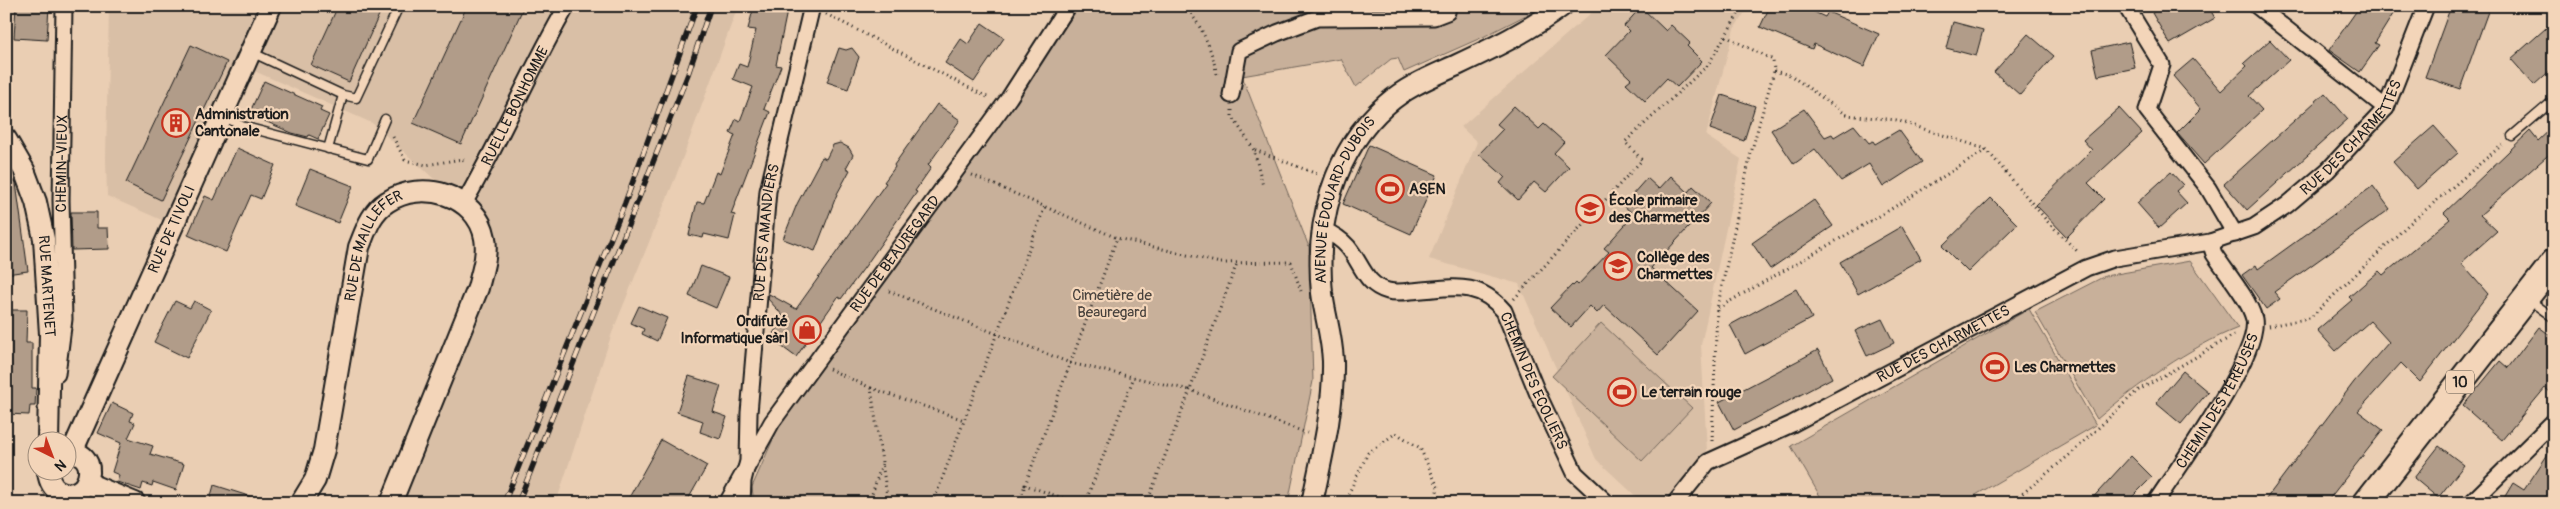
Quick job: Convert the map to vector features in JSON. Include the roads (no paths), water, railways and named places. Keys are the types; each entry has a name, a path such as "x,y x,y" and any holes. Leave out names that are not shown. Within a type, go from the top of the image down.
{"main road":[{"name":"10","path":"2366,503 2554,262"}],"street":[{"name":"CHEMIN-VIEUX","path":"48,408 55,394 64,320 62,200 64,6"},
{"name":"RUE DE TIVOLI","path":"78,434 271,6"},
{"name":"RUELLE BONHOMME","path":"463,204 483,170 547,40 567,6"},
{"name":"RUE DE BEAUREGARD","path":"727,503 748,461 772,422 1003,105 1068,6"},
{"path":"1231,95 1239,51 1277,32 1317,18 1434,17 1446,12 1448,6"},
{"name":"AVENUE ÉDOUARD-DUBOIS","path":"1312,503 1331,402 1333,362 1331,334 1322,294 1320,252 1329,195 1342,166 1358,138 1388,103 1422,81 1528,30 1562,6"},
{"path":"2126,6 2162,65 2147,110 2208,188 2236,234"},
{"path":"2257,6 2386,108"},
{"name":"RUE DES CHARMETTES","path":"1676,503 1708,462 1792,424 2086,268 2115,258 2210,242 2254,227 2287,205 2328,170 2386,108 2426,6"},
{"name":"RUE DES AMANDIERS","path":"748,461 749,413 768,191 818,9"},
{"name":"RUE MARTENET","path":"6,138 24,170 36,202 44,239 50,334 48,432"},
{"name":"RUE DE MAILLEFER","path":"301,503 315,480 324,450 360,247 369,221 386,202 406,192 427,190 447,194 463,204 479,221 485,237 486,255 480,280 391,503"},
{"name":"CHEMIN DES ECOLIERS","path":"1323,230 1338,237 1348,246 1362,272 1376,286 1390,292 1464,287 1495,300 1504,311 1537,392 1575,473 1607,503"},
{"name":"CHEMIN DES PÉREUSES","path":"2156,503 2238,373 2251,343 2254,328 2250,312 2214,254 2210,242"},
{"path":"2470,503 2554,421"},
{"path":"51,482 54,496 74,493 87,483 88,464 84,458 78,455"},
{"path":"742,503 743,481 748,461"},
{"path":"87,483 135,503"}],"lane":[{"path":"251,52 343,95 356,98 399,6"},
{"path":"328,149 343,95"},
{"path":"2512,136 2554,100"},
{"path":"222,115 242,126 368,160 385,119"},
{"path":"2526,298 2554,318"}],"railway":[{"path":"504,503 625,203 697,6"},
{"path":"518,503 688,74 711,6"}],"place":[{"name":"Administration Cantonale","path":"176,123"},
{"name":"ASEN","path":"1390,189"},
{"name":"École primaire des Charmettes","path":"1590,209"},
{"name":"Collège des Charmettes","path":"1618,266"},
{"name":"Ordifuté Informatique sàrl","path":"807,330"},
{"name":"Les Charmettes","path":"1995,367"},
{"name":"Le terrain rouge","path":"1622,392"}],"park label":[{"name":"Cimetière de Beauregard","path":"1112,304"}]}
